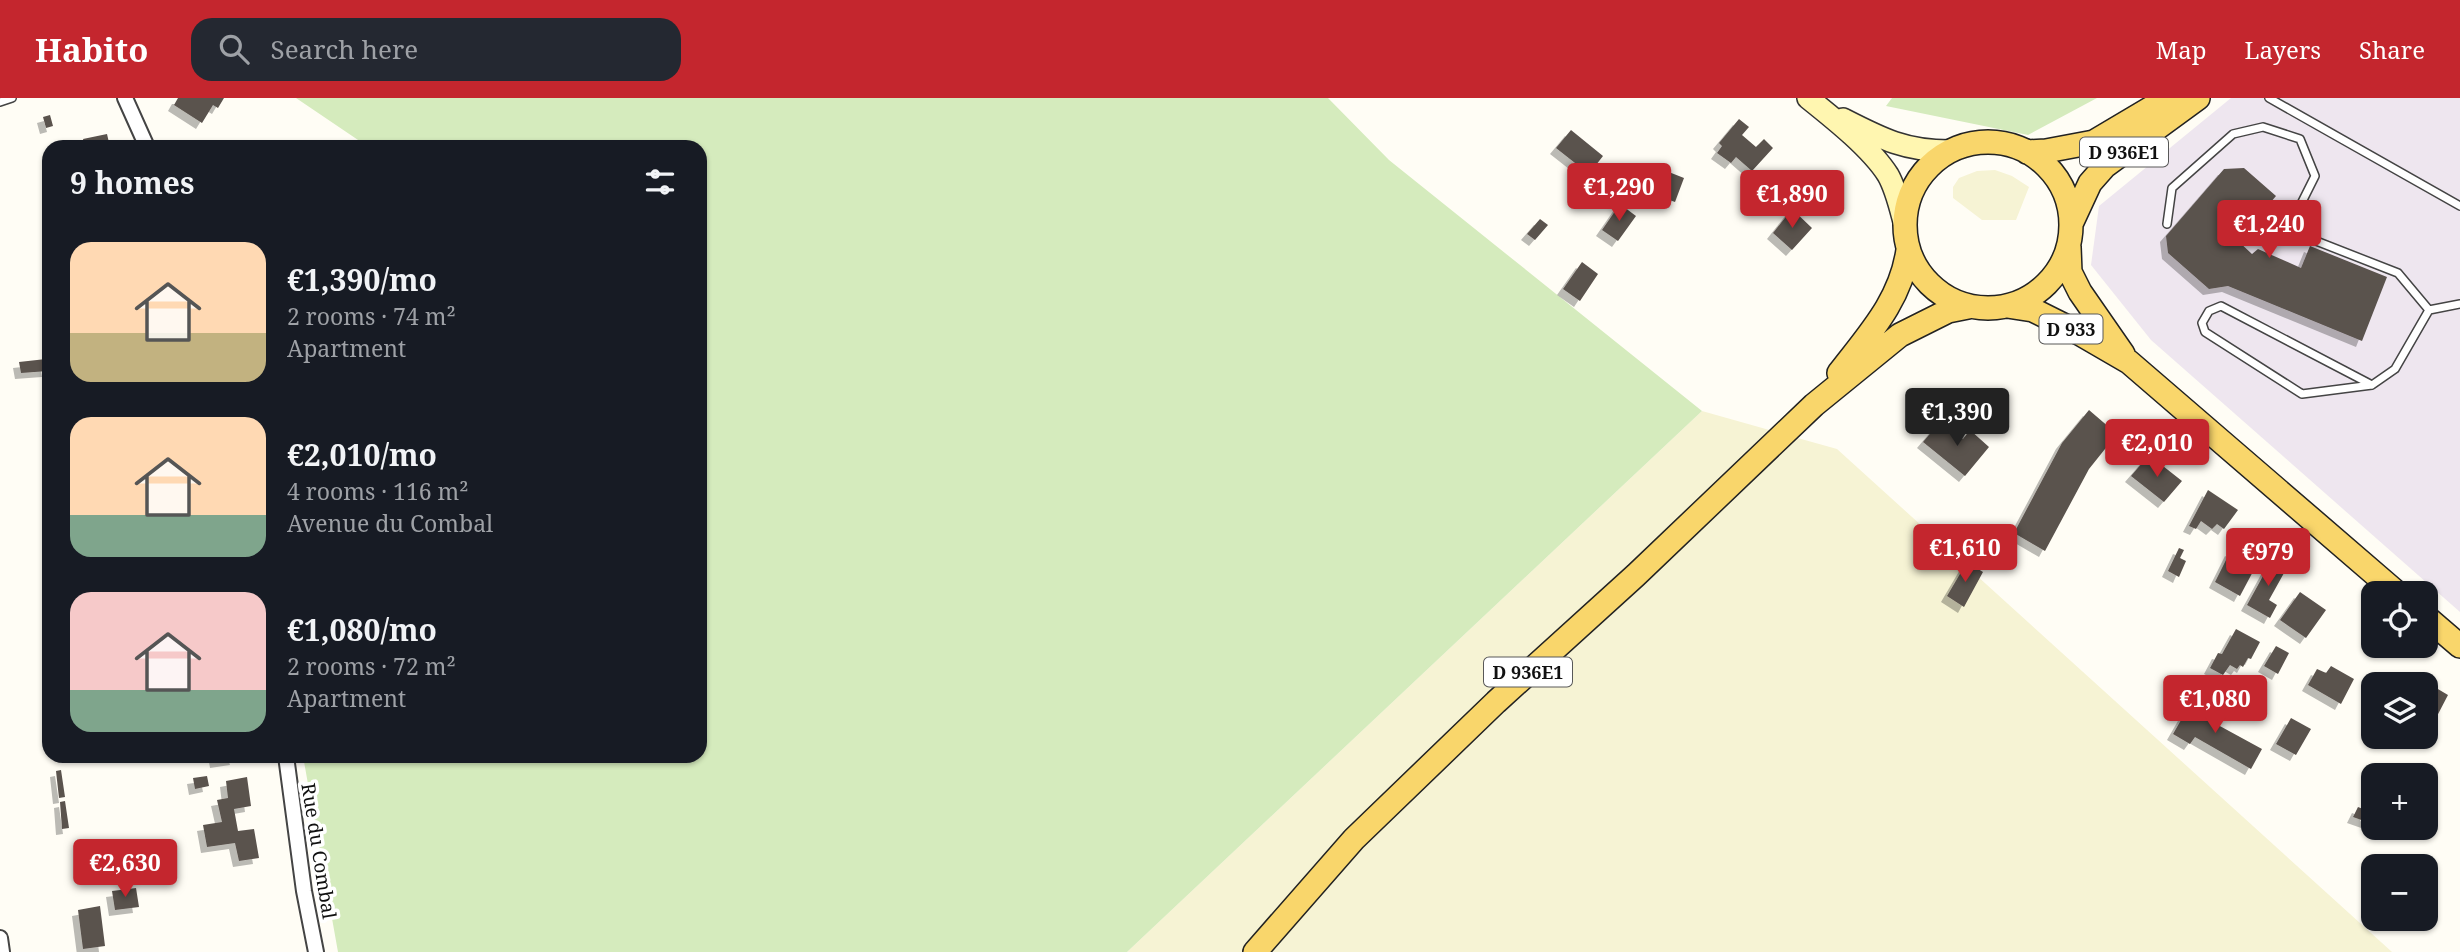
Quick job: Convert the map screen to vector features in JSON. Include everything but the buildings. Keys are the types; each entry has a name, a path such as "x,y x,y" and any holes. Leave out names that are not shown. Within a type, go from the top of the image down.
{"main road":[{"name":"D 936E1","path":"2027,152 2094,142 2168,98"},
{"name":"D 936E1","path":"2070,234 2090,183 2105,166 2198,98"},
{"path":"1814,102 1881,138 1905,147 1950,151"},
{"path":"1814,102 1869,153 1888,175 1904,222 1908,250 1921,275 1942,295 1968,307 1988,309 2007,306 2028,298 2046,284 2060,266 2070,234 2067,202 2059,182 2045,165 2027,152 2002,143 1975,143 1950,151 1932,164 1917,181 1908,201 1904,222"},
{"name":"D 933","path":"2070,234 2070,272 2080,292 2129,362"},
{"name":"D 936E1","path":"1814,405 1883,317 1905,272 1908,250"},
{"name":"D 933","path":"2007,306 2033,310 2129,362 2383,581"},
{"name":"D 936E1","path":"1255,952 1363,830 1814,405 1900,335 1948,311 1968,307"},
{"path":"2438,627 2460,646"}],"street":[{"path":"125,98 144,140"},
{"name":"Rue du Combal","path":"287,763 304,891 316,952"},
{"path":"0,938 2,952"}],"lane":[{"path":"0,102 12,98"},
{"path":"2269,98 2460,206"},
{"path":"2167,224 2172,188 2233,134 2263,127 2300,139 2315,176 2288,230 2398,273 2429,310"},
{"path":"2372,385 2221,306 2209,311 2202,323 2205,332 2302,394 2372,385 2395,369 2429,310 2460,304"}],"shaded area":[{"path":"2231,98 2460,98 2460,612 2438,593 2438,581 2425,581 2151,340 2091,265 2099,206"},
{"path":"1995,170 2012,176 2029,187 2016,220 1982,220 1953,198 1953,187 1959,178 1977,171"},
{"path":"1702,411 1837,449 2361,924 2361,931 2369,931 2392,952 1127,952"}],"green space":[{"path":"296,98 1328,98 1389,160 1702,411 1127,952 338,952 304,763 707,763 707,140 358,140"},
{"path":"1892,98 2097,98 2028,135 1886,106"}]}
